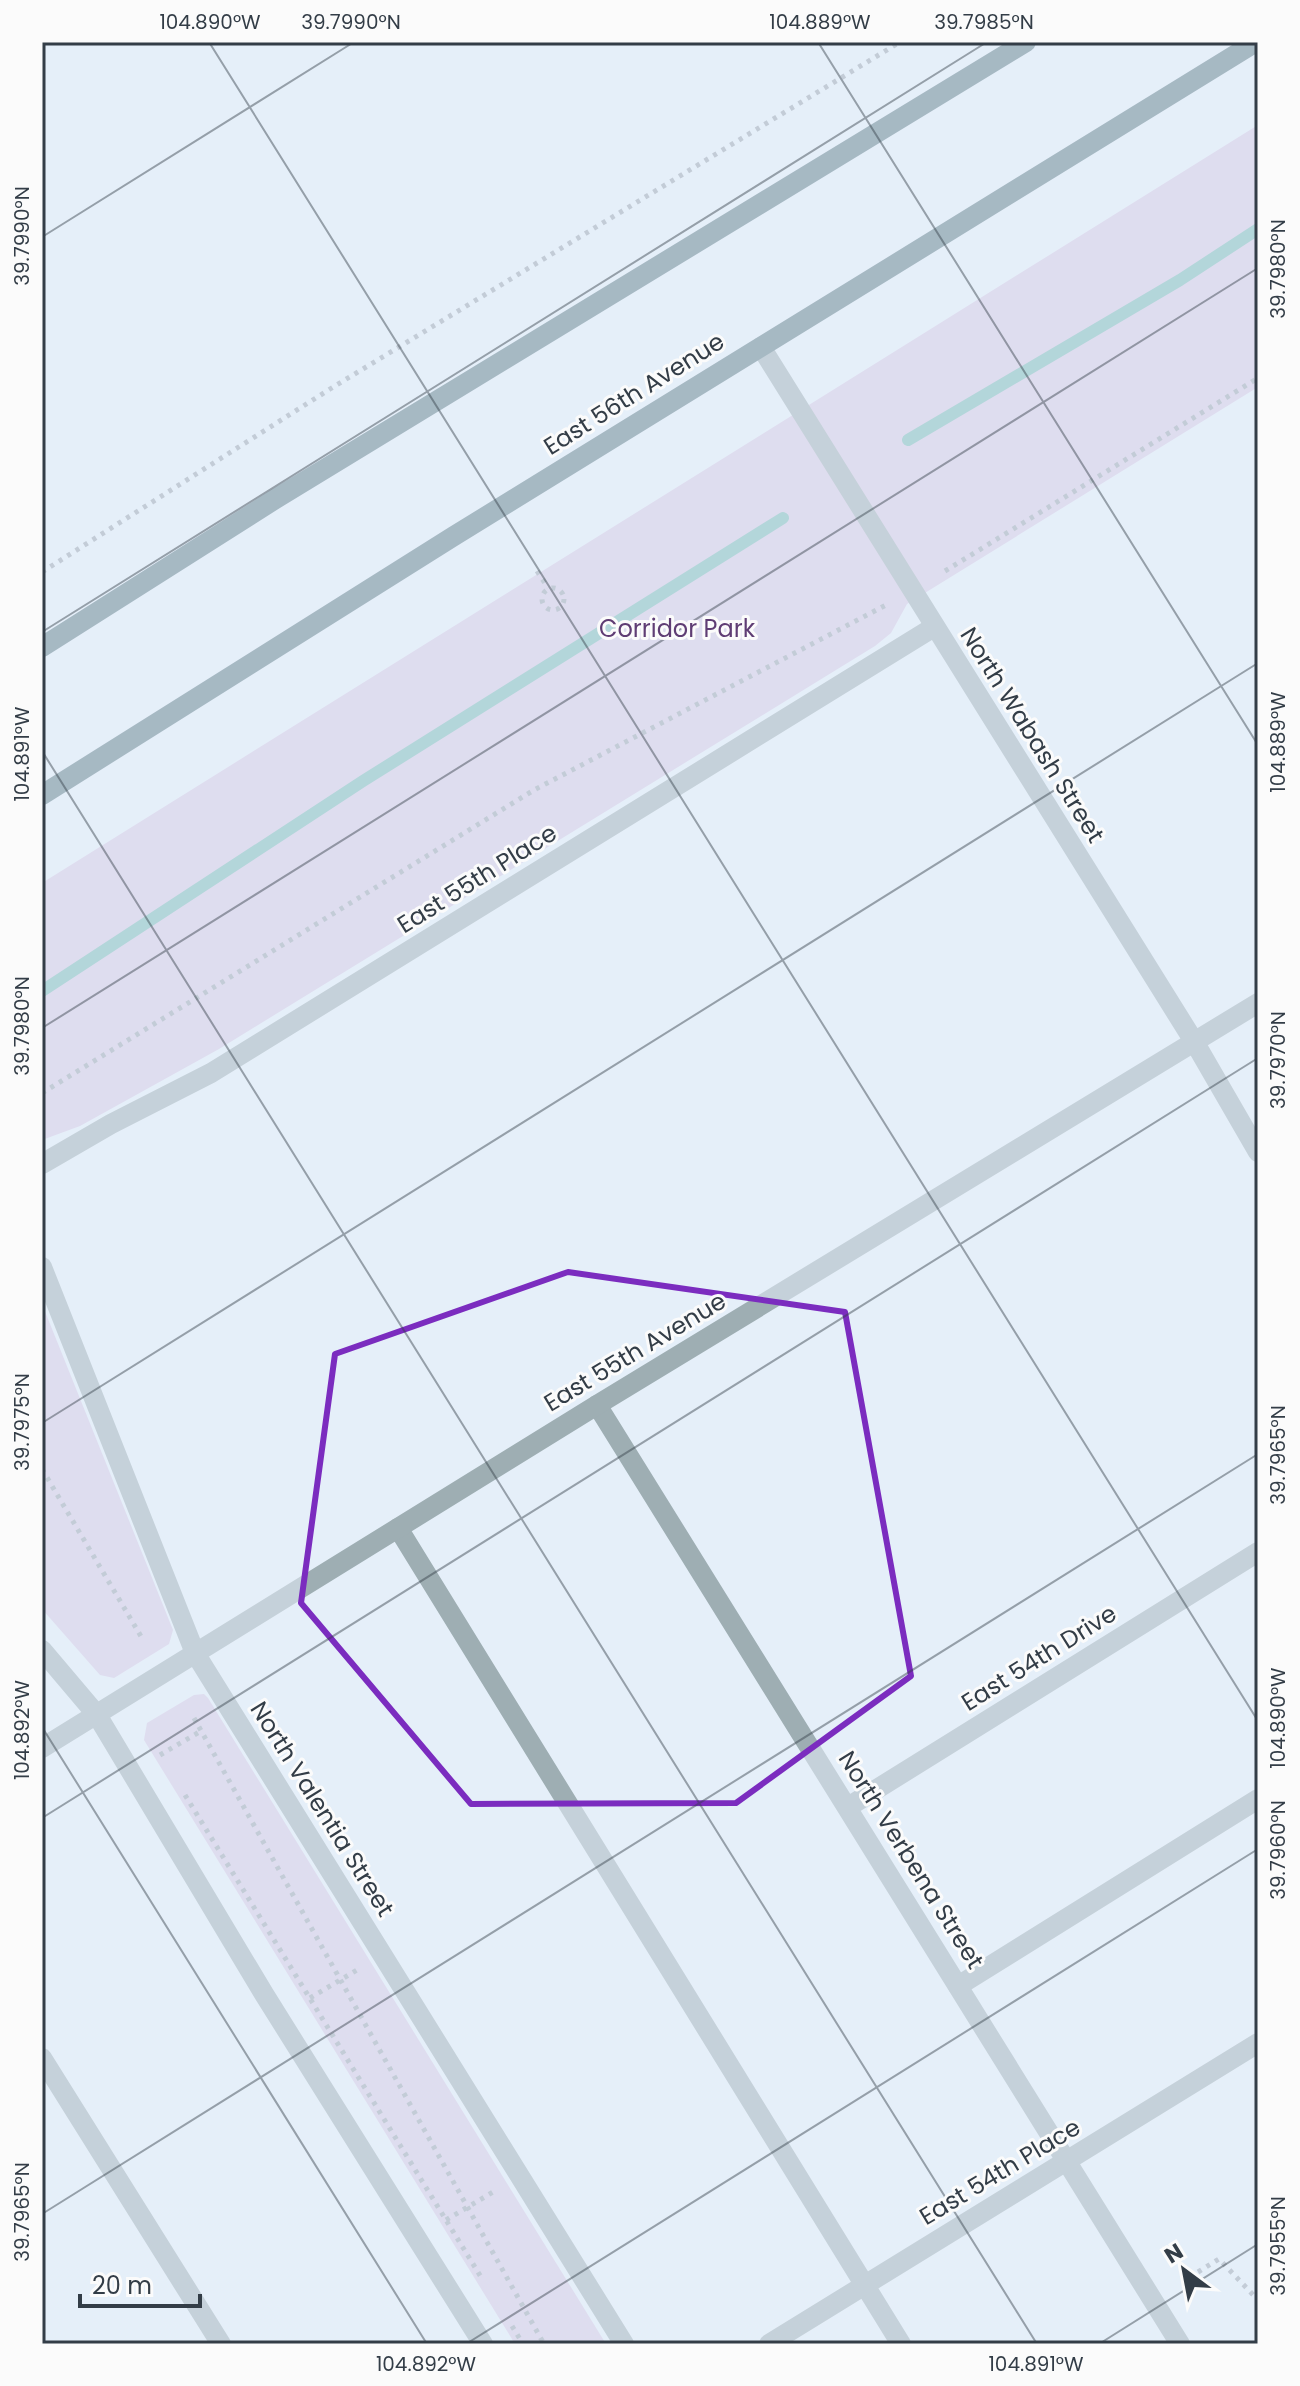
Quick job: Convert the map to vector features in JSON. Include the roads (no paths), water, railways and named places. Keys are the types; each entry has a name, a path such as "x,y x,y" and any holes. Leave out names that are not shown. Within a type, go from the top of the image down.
{"main road":[{"path":"42,647 277,498 1026,42"},
{"name":"East 56th Avenue","path":"42,795 1256,42"}],"street":[{"name":"North Wabash Street","path":"761,347 1195,1043 1258,1152"},
{"name":"East 55th Place","path":"42,1164 111,1124 211,1073 934,627"},
{"name":"East 55th Avenue","path":"42,1748 597,1405 1258,1003"},
{"name":"North Valentia Street","path":"42,1267 195,1653 624,2344"},
{"name":"North Verbena Street","path":"597,1405 1180,2344"},
{"path":"398,1528 901,2344"},
{"name":"East 54th Drive","path":"848,1807 1258,1552"},
{"path":"42,1650 97,1715 264,1994 483,2344"},
{"path":"958,1986 1258,1799"},
{"name":"East 54th Place","path":"769,2344 1258,2043"},
{"path":"42,2058 221,2344"}],"waterway":[{"path":"908,440 1180,280 1258,229"},
{"path":"42,991 363,781 783,518"}],"park label":[{"name":"Corridor Park","path":"677,629"}]}
